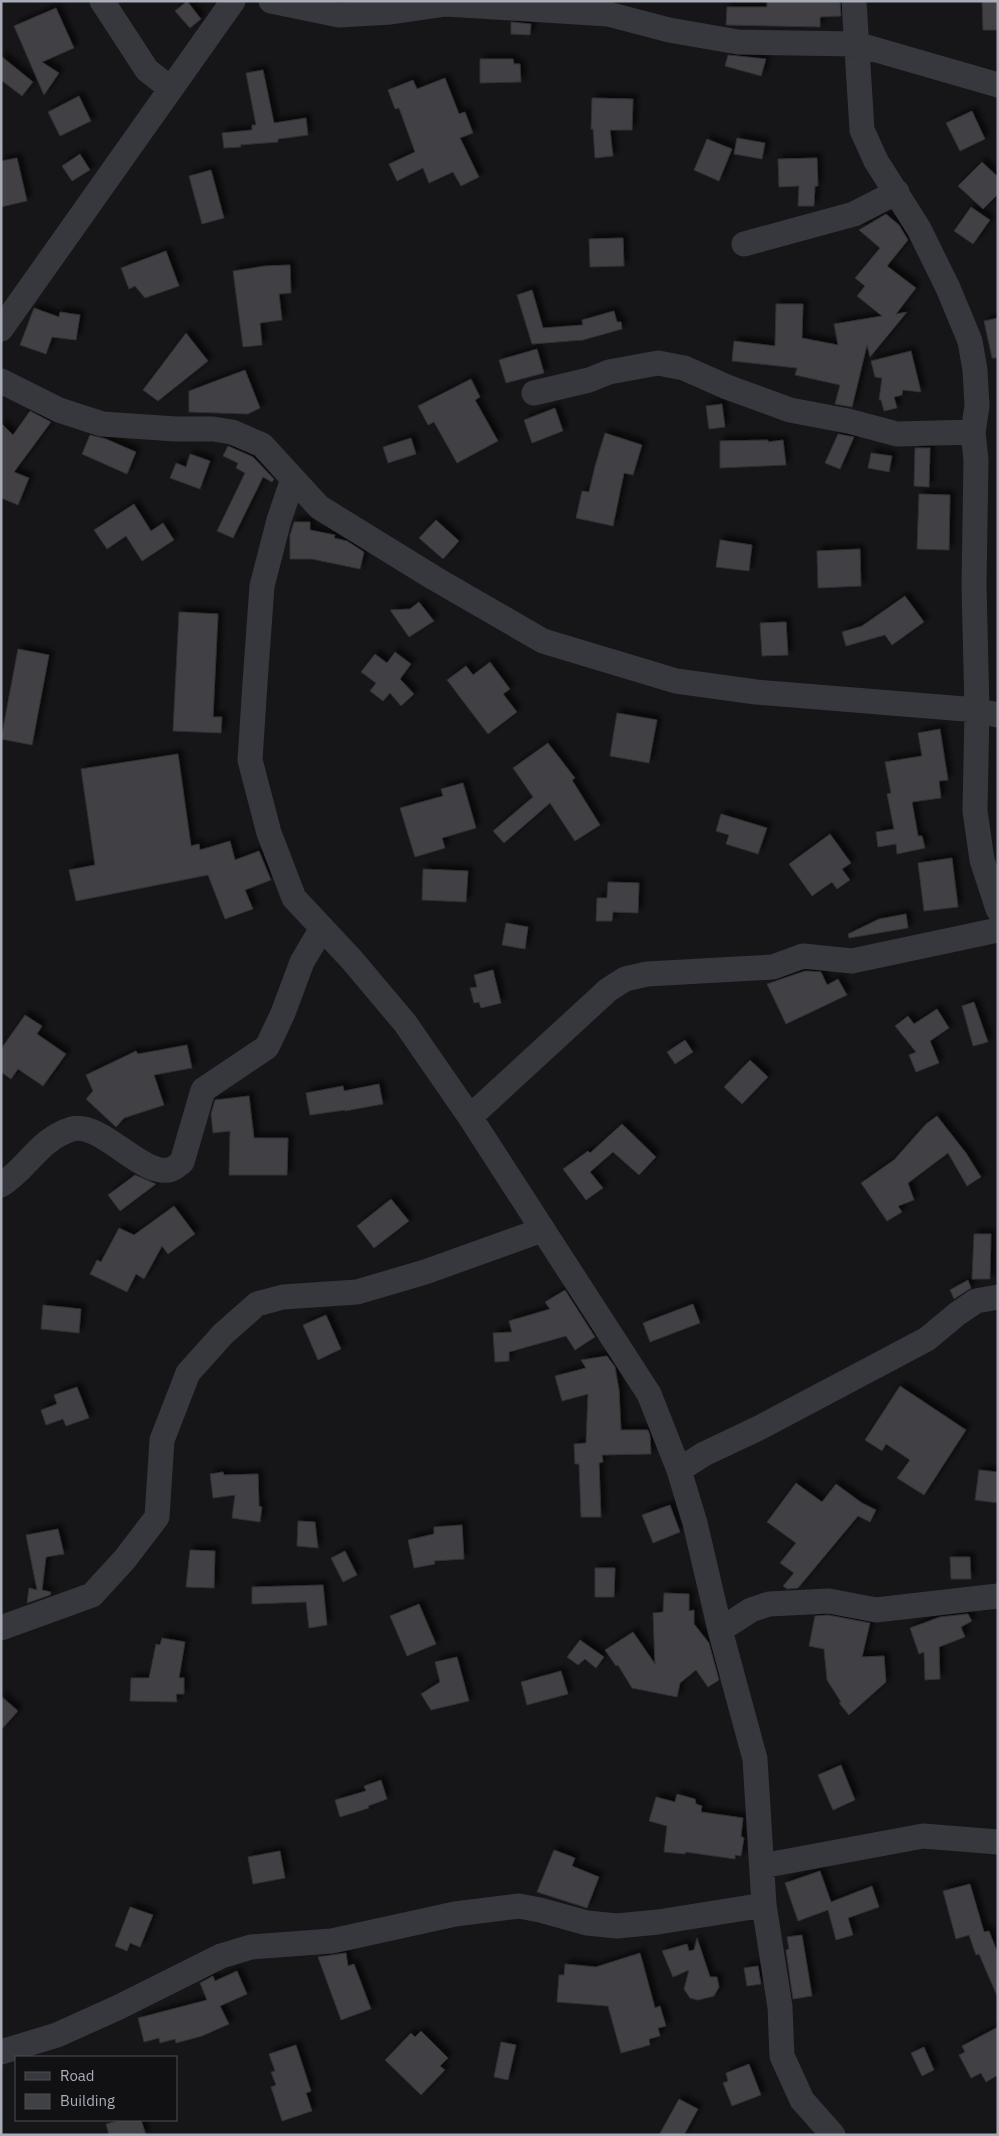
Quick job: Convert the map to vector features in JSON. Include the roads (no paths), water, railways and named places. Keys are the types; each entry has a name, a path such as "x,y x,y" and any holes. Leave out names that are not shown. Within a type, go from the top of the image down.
{"street":[{"path":"102,1 147,70 171,90"},
{"path":"1,330 232,1"},
{"path":"271,1 339,15 391,12 446,4 602,8 669,30 738,42 856,44 998,85"},
{"path":"854,1 862,130 876,161 919,229 948,288 970,341 975,370 977,406 973,432 976,460 974,585 987,712 975,811 982,860 998,909"},
{"path":"744,244 854,214 897,192"},
{"path":"534,393 589,380 609,372 658,363 684,368 727,387 790,410 848,421 897,434 973,432"},
{"path":"1,381 59,410 102,424 176,429 213,429 232,432 262,445 319,507 434,578 543,641 676,681 756,692 987,712"},
{"path":"294,479 279,520 262,586 250,760 269,833 294,898 405,1023 470,1117 648,1394 679,1470 695,1524 720,1630 755,1758 764,1906 780,2007 782,2056 802,2100 833,2135"},
{"path":"1,1185 51,1138 74,1129 86,1128 144,1163 162,1170 172,1169 182,1162 204,1090 267,1047 283,1013 302,962 322,928"},
{"path":"470,1117 608,990 625,979 647,974 773,967 803,956 852,960 998,930"},
{"path":"1,1628 92,1595 125,1558 157,1517 162,1440 188,1373 223,1334 257,1304 283,1297 357,1292 425,1272 542,1230"},
{"path":"679,1470 704,1454 761,1427 927,1339 957,1314 976,1302 998,1297"},
{"path":"720,1630 751,1610 769,1604 829,1601 876,1610 998,1596"},
{"path":"762,1866 923,1836 998,1842"},
{"path":"1,2052 57,2035 117,2008 221,1956 252,1947 332,1941 455,1914 519,1906 587,1923 617,1926 658,1922 764,1906"}]}
